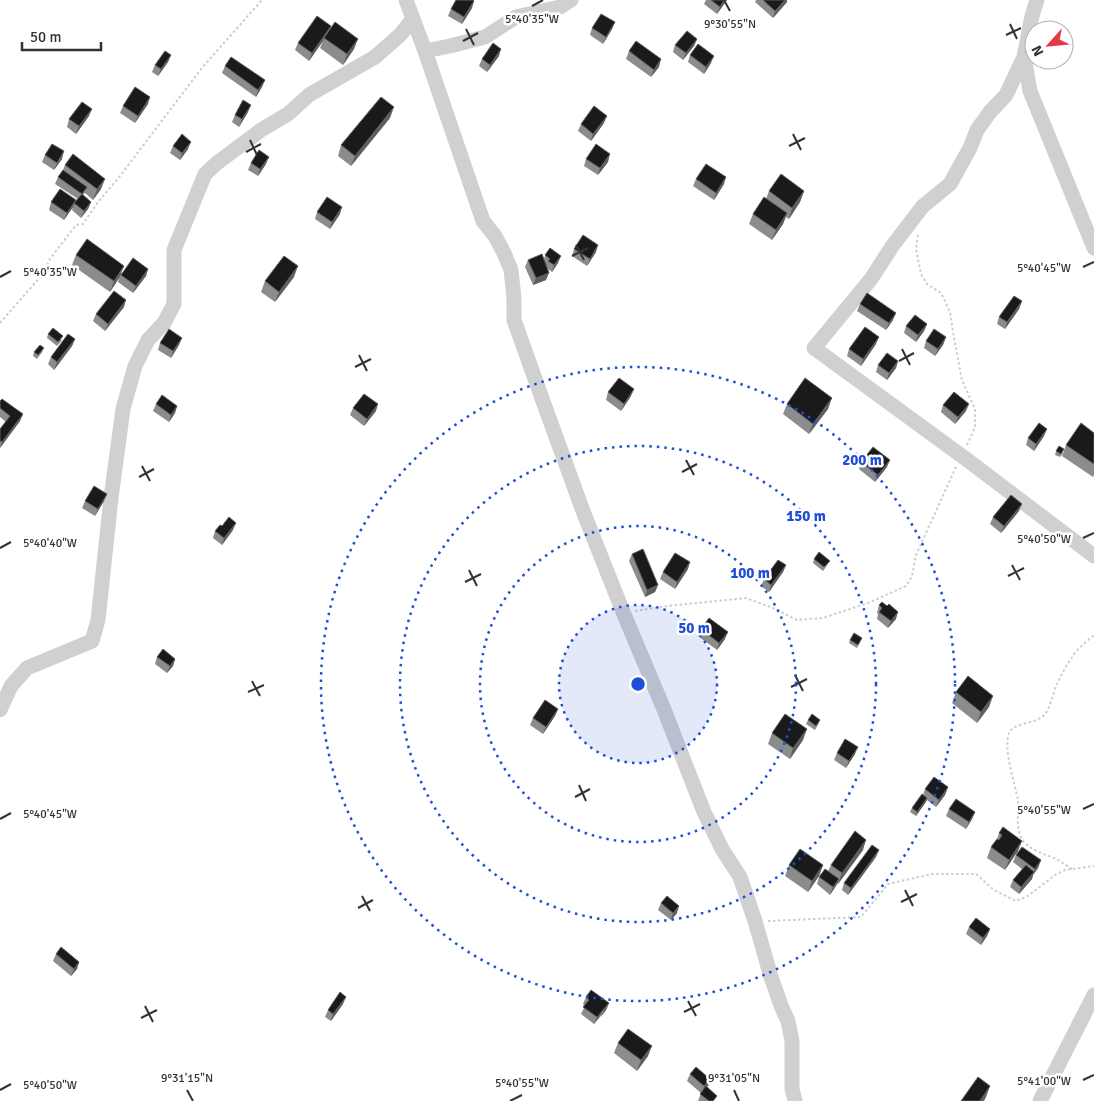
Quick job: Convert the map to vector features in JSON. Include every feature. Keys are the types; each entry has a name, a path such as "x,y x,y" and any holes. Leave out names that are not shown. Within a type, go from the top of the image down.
{"street":[{"path":"406,0 483,220 504,253 511,270 514,320 580,502 704,812 722,849 740,877 756,921 771,977 788,1021 792,1041 792,1089 795,1101"},
{"path":"425,51 485,36 516,17 560,7 571,0"},
{"path":"1031,20 1037,0"},
{"path":"0,710 10,686 27,668 92,641 98,620 123,409 135,366 148,340 164,323 174,304 174,250 204,174 261,130 288,114 309,95 375,57 400,35 413,19"},
{"path":"1024,57 1006,95 977,130 970,148 950,184 923,206 893,245 871,279 814,348 1092,549"},
{"path":"1026,70 1030,91 1094,248"},
{"path":"1040,1101 1094,995"}],"path":[{"path":"0,323 42,275 50,259 76,225 83,224 201,69 262,0"},
{"path":"623,612 746,598 797,620 822,618 868,604 906,586 912,576 916,555 975,427 975,409 962,380 950,312 941,293 927,284 921,274 916,250 918,232"},
{"path":"1072,869 1058,860 1035,850 1020,837 1018,801 1011,771 1008,745 1009,732 1021,724 1036,721 1045,714 1056,686 1073,655 1094,634"},
{"path":"756,921 861,917 888,884 932,874 976,874 994,890 1016,901 1028,896 1055,874 1065,870 1094,866"}],"building":[{"path":"456,0 474,1 464,17 451,9"},
{"path":"711,0 724,0 720,7"},
{"path":"763,0 785,0 775,11"},
{"path":"601,14 615,22 606,37 592,28"},
{"path":"317,16 331,26 312,53 298,43"},
{"path":"335,22 358,39 347,54 324,38"},
{"path":"687,31 697,39 686,53 675,45"},
{"path":"636,41 661,59 654,70 629,51"},
{"path":"493,43 501,49 490,65 482,59"},
{"path":"698,44 714,56 706,67 690,55"},
{"path":"165,51 171,55 161,69 155,65"},
{"path":"231,57 265,80 258,90 225,66"},
{"path":"135,87 150,97 138,116 123,106"},
{"path":"381,97 394,107 355,156 341,145"},
{"path":"243,100 251,105 242,119 235,115"},
{"path":"82,102 92,109 79,126 69,119"},
{"path":"594,106 607,116 593,134 581,124"},
{"path":"182,134 191,142 182,153 173,146"},
{"path":"52,144 64,151 57,163 45,155"},
{"path":"596,144 610,154 600,168 586,159"},
{"path":"259,150 269,157 260,169 251,163"},
{"path":"73,154 105,179 97,189 65,165"},
{"path":"706,164 726,177 716,193 696,179"},
{"path":"63,170 87,187 82,194 58,177"},
{"path":"781,174 804,191 792,208 769,191"},
{"path":"60,189 76,200 67,213 51,202"},
{"path":"82,194 91,202 84,211 74,203"},
{"path":"327,197 342,207 332,222 317,212"},
{"path":"764,197 787,213 776,230 753,214"},
{"path":"583,235 598,245 590,259 574,249"},
{"path":"87,239 124,266 114,281 76,255"},
{"path":"550,248 561,256 554,265 548,261 550,259 545,255"},
{"path":"542,254 549,273 536,278 528,260"},
{"path":"284,256 298,266 279,292 265,281"},
{"path":"133,258 148,269 136,286 121,275"},
{"path":"114,291 126,300 108,324 96,314"},
{"path":"867,293 896,313 889,323 860,304"},
{"path":"1014,296 1022,301 1007,322 999,317"},
{"path":"915,315 927,324 918,335 906,326"},
{"path":"865,327 879,337 863,359 849,349"},
{"path":"53,328 63,336 58,342 48,334"},
{"path":"169,329 182,338 173,351 160,343"},
{"path":"934,329 946,337 938,349 926,341"},
{"path":"68,334 75,339 57,362 51,357"},
{"path":"40,345 44,348 38,355 34,352"},
{"path":"887,353 898,361 889,373 878,365"},
{"path":"619,378 634,389 624,404 608,392"},
{"path":"805,378 832,398 813,424 787,404"},
{"path":"954,392 969,404 958,417 943,405"},
{"path":"364,394 378,404 367,419 353,408"},
{"path":"162,395 177,406 171,415 156,404"},
{"path":"2,399 23,414 2,442 0,441 0,429 10,416 0,408 0,401"},
{"path":"1039,423 1047,429 1036,444 1028,438"},
{"path":"1081,423 1094,433 1094,464 1066,445"},
{"path":"1059,446 1064,449 1061,454 1056,451"},
{"path":"873,447 890,460 878,475 861,462"},
{"path":"94,486 107,494 98,509 85,501"},
{"path":"1011,495 1022,504 1004,526 993,517"},
{"path":"229,517 236,523 224,538 215,531"},
{"path":"643,549 658,585 647,590 632,554"},
{"path":"819,552 830,561 824,567 814,559"},
{"path":"675,553 690,562 677,582 663,572"},
{"path":"778,560 786,565 771,585 764,579"},
{"path":"882,602 887,606 889,604 898,612 891,621 879,612 882,608 879,605"},
{"path":"709,618 728,632 719,643 701,629"},
{"path":"854,633 862,638 858,645 850,640"},
{"path":"163,649 175,659 170,666 157,657"},
{"path":"968,676 993,696 981,712 956,692"},
{"path":"545,700 558,709 546,727 533,718"},
{"path":"785,714 807,729 793,748 772,733"},
{"path":"812,714 820,720 816,726 808,720"},
{"path":"845,739 858,747 849,761 837,753"},
{"path":"934,777 948,787 939,800 925,789"},
{"path":"922,794 927,798 917,812 912,808"},
{"path":"956,799 975,812 969,822 949,809"},
{"path":"1003,827 1022,841 1009,860 991,847 1002,835 999,833"},
{"path":"855,831 866,840 842,873 831,865"},
{"path":"872,845 879,850 851,888 844,883"},
{"path":"1022,847 1041,860 1035,869 1016,855"},
{"path":"800,849 823,865 812,881 789,865"},
{"path":"1026,865 1034,872 1021,887 1013,880"},
{"path":"825,869 839,879 833,887 819,877"},
{"path":"667,896 679,906 673,913 661,903"},
{"path":"976,918 990,929 983,938 969,927"},
{"path":"61,947 79,962 74,969 56,954"},
{"path":"591,990 609,1003 597,1017 583,1007 589,1000 586,997"},
{"path":"340,992 346,997 333,1014 328,1010"},
{"path":"628,1029 652,1046 641,1060 618,1043"},
{"path":"696,1067 710,1079 704,1086 690,1074"},
{"path":"978,1077 990,1086 980,1101 961,1101"},
{"path":"706,1086 717,1096 713,1101 709,1101 700,1094"}]}
